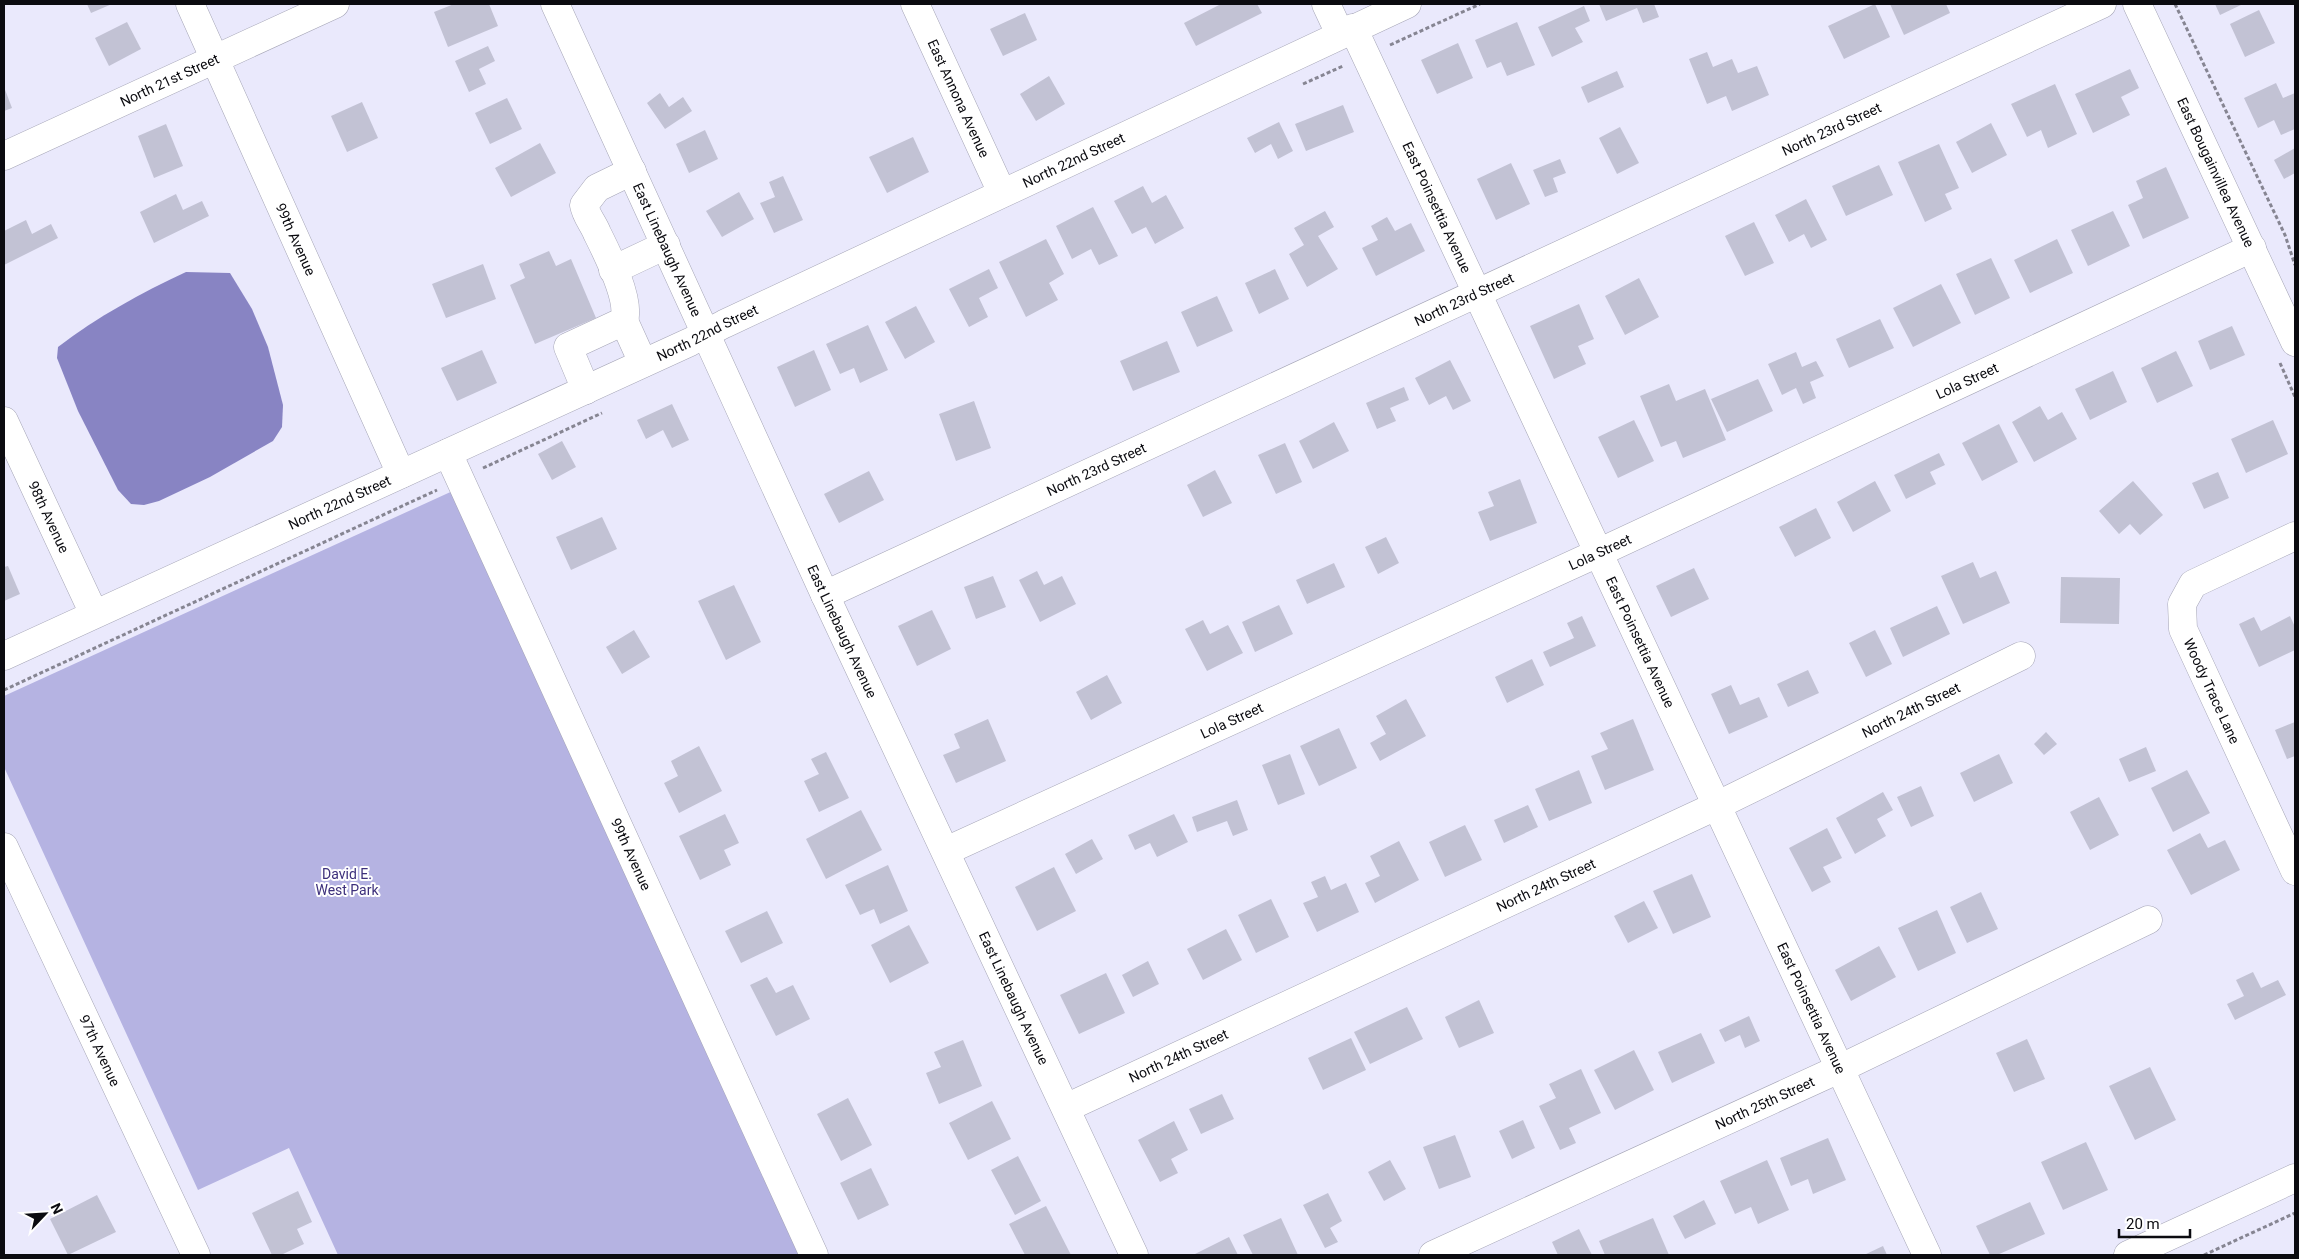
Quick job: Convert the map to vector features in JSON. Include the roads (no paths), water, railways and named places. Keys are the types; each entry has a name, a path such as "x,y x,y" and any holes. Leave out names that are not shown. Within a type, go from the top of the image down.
{"street":[{"name":"99th Avenue","path":"190,4 401,474"},
{"name":"North 21st Street","path":"4,156 335,4"},
{"name":"East Linebaugh Avenue","path":"556,4 825,595 1134,1255"},
{"name":"East Annona Avenue","path":"915,4 1002,193"},
{"name":"East Poinsettia Avenue","path":"1326,4 1366,56 1927,1255"},
{"name":"North 22nd Street","path":"4,656 707,334 724,324 1407,4"},
{"name":"North 23rd Street","path":"825,595 2102,4"},
{"name":"East Bougainvillea Avenue","path":"2137,4 2295,342"},
{"path":"632,171 598,188 584,205 625,300 624,321 643,363"},
{"path":"613,270 666,246"},
{"name":"Lola Street","path":"946,851 1598,553 2252,248"},
{"path":"586,390 568,347 624,321"},
{"name":"98th Avenue","path":"4,421 94,614"},
{"name":"99th Avenue","path":"448,453 814,1255"},
{"name":"Woody Trace Lane","path":"2295,536 2194,584 2182,604 2183,629 2295,872"},
{"name":"North 24th Street","path":"1066,1108 1716,806 2021,656"},
{"name":"97th Avenue","path":"4,847 196,1255"},
{"name":"North 25th Street","path":"1433,1255 1839,1069 2148,920"},
{"path":"2128,1255 2295,1178"}],"park label":[{"name":"David E. West Park","path":"347,882"}]}
